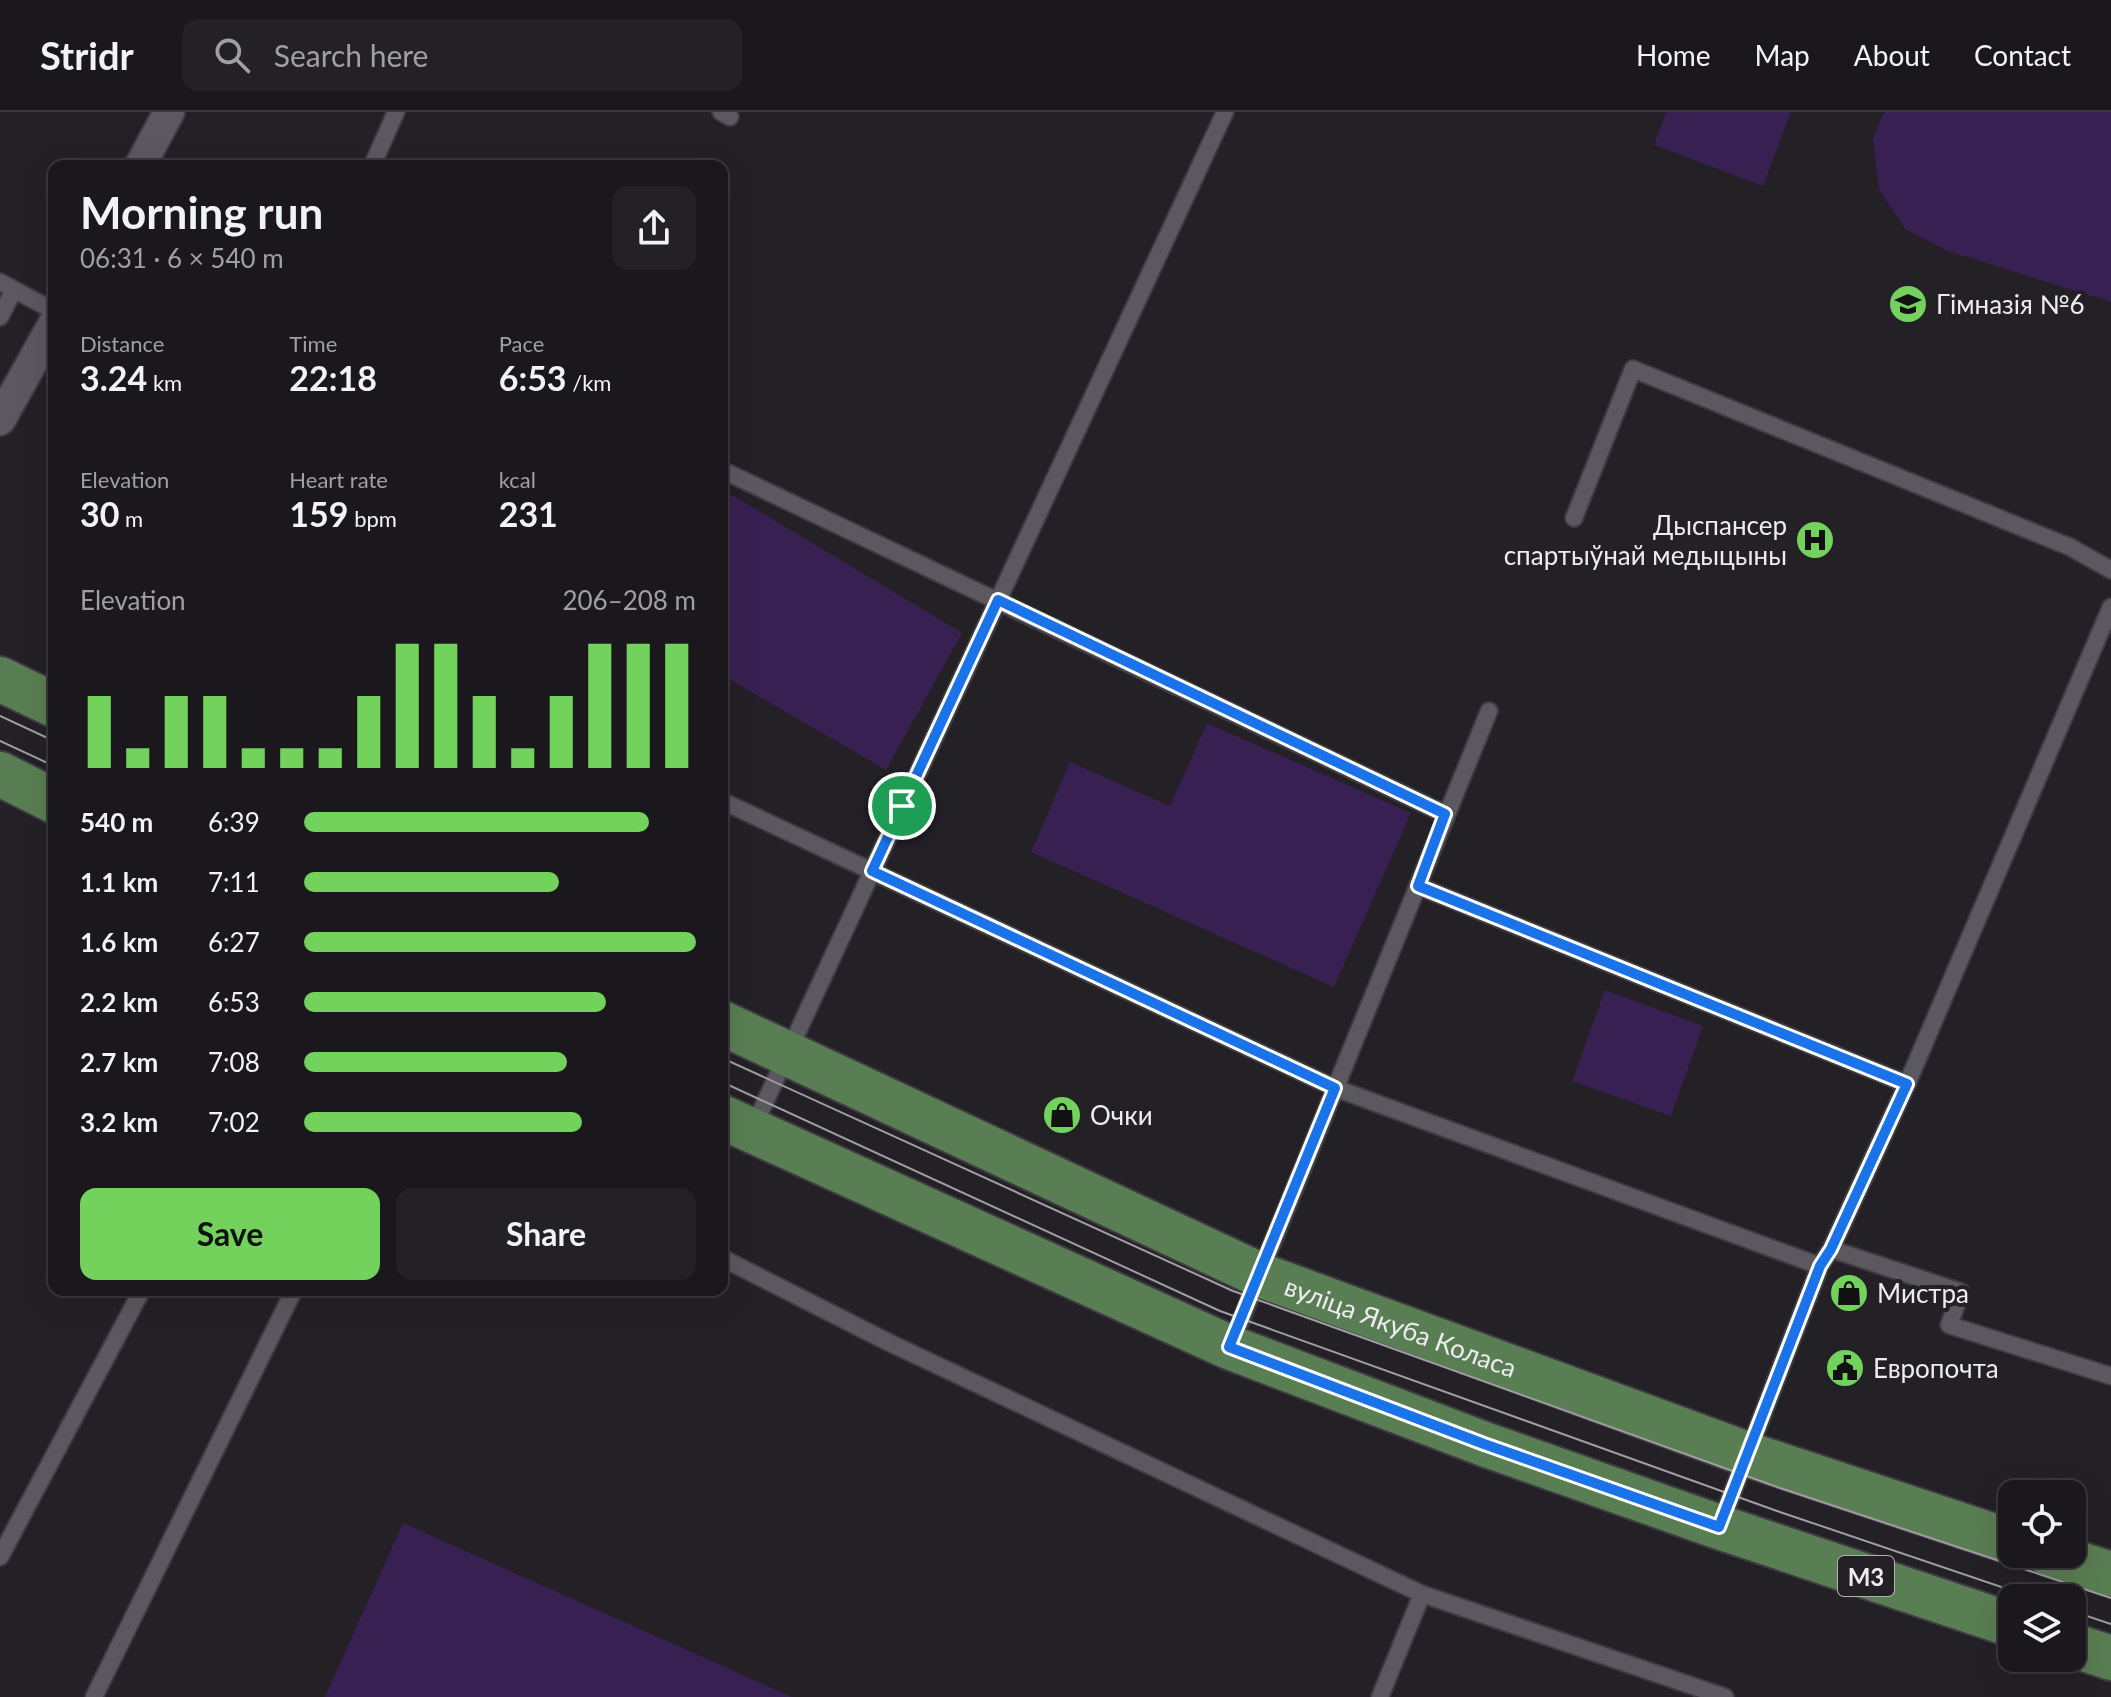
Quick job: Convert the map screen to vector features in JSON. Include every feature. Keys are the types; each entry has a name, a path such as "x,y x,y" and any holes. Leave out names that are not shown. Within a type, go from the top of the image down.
{"main road":[{"path":"0,679 48,702"},
{"path":"0,774 48,798"},
{"name":"вуліца Якуба Коласа","path":"728,1026 1260,1275 1747,1454 1998,1537"},
{"name":"М3","path":"737,1124 1229,1347 1484,1444 1998,1620"},
{"path":"2086,1566 2111,1574"},
{"path":"2086,1650 2111,1658"}],"street":[{"path":"143,160 169,112"},
{"path":"0,420 48,342"}],"lane":[{"path":"375,160 396,112"},
{"path":"737,1124 787,1053 1225,112"},
{"path":"0,317 7,286 48,308"},
{"path":"1574,518 1633,369 2070,547 2111,570"},
{"path":"728,473 1445,814"},
{"path":"1719,1527 1820,1266 1831,1249 1907,1084 2111,607"},
{"path":"1229,1347 1489,711"},
{"path":"728,804 1335,1088 1820,1266"},
{"path":"1418,886 1907,1084"},
{"path":"1831,1249 1961,1292 1949,1325 2111,1376"},
{"path":"728,1261 890,1343 1422,1594 1719,1696"},
{"path":"1,1555 139,1296"},
{"path":"94,1697 291,1296"},
{"path":"1380,1697 1422,1594"}],"shaded area":[{"path":"1666,112 1791,112 1763,186 1654,145"},
{"path":"1884,112 2111,112 2111,302 1948,251 1905,229 1879,190 1873,139"},
{"path":"728,493 962,633 886,770 728,678"},
{"path":"1207,723 1411,813 1334,987 1031,852 1070,762 1170,806"},
{"path":"1605,990 1703,1026 1671,1116 1572,1081"},
{"path":"403,1523 792,1697 325,1697"}],"tram line":[{"path":"0,716 48,738"},
{"path":"0,741 48,763"},
{"path":"728,1061 1233,1291 1780,1488 2111,1598"},
{"path":"728,1085 1220,1311 1777,1511 1998,1586"},
{"path":"2086,1616 2111,1624"}],"place":[{"name":"Гімназія №6","path":"1908,304"},
{"name":"Дыспансер спартыўнай медыцыны","path":"1815,540"},
{"name":"Очки","path":"1062,1115"},
{"name":"Мистра","path":"1849,1293"},
{"name":"Европочта","path":"1845,1368"}],"route":[{"path":"998,600 1445,814 1418,886 1907,1084 1831,1249 1820,1266 1719,1527 1484,1444 1229,1347 1335,1088 872,871 902,806 998,600"}]}
